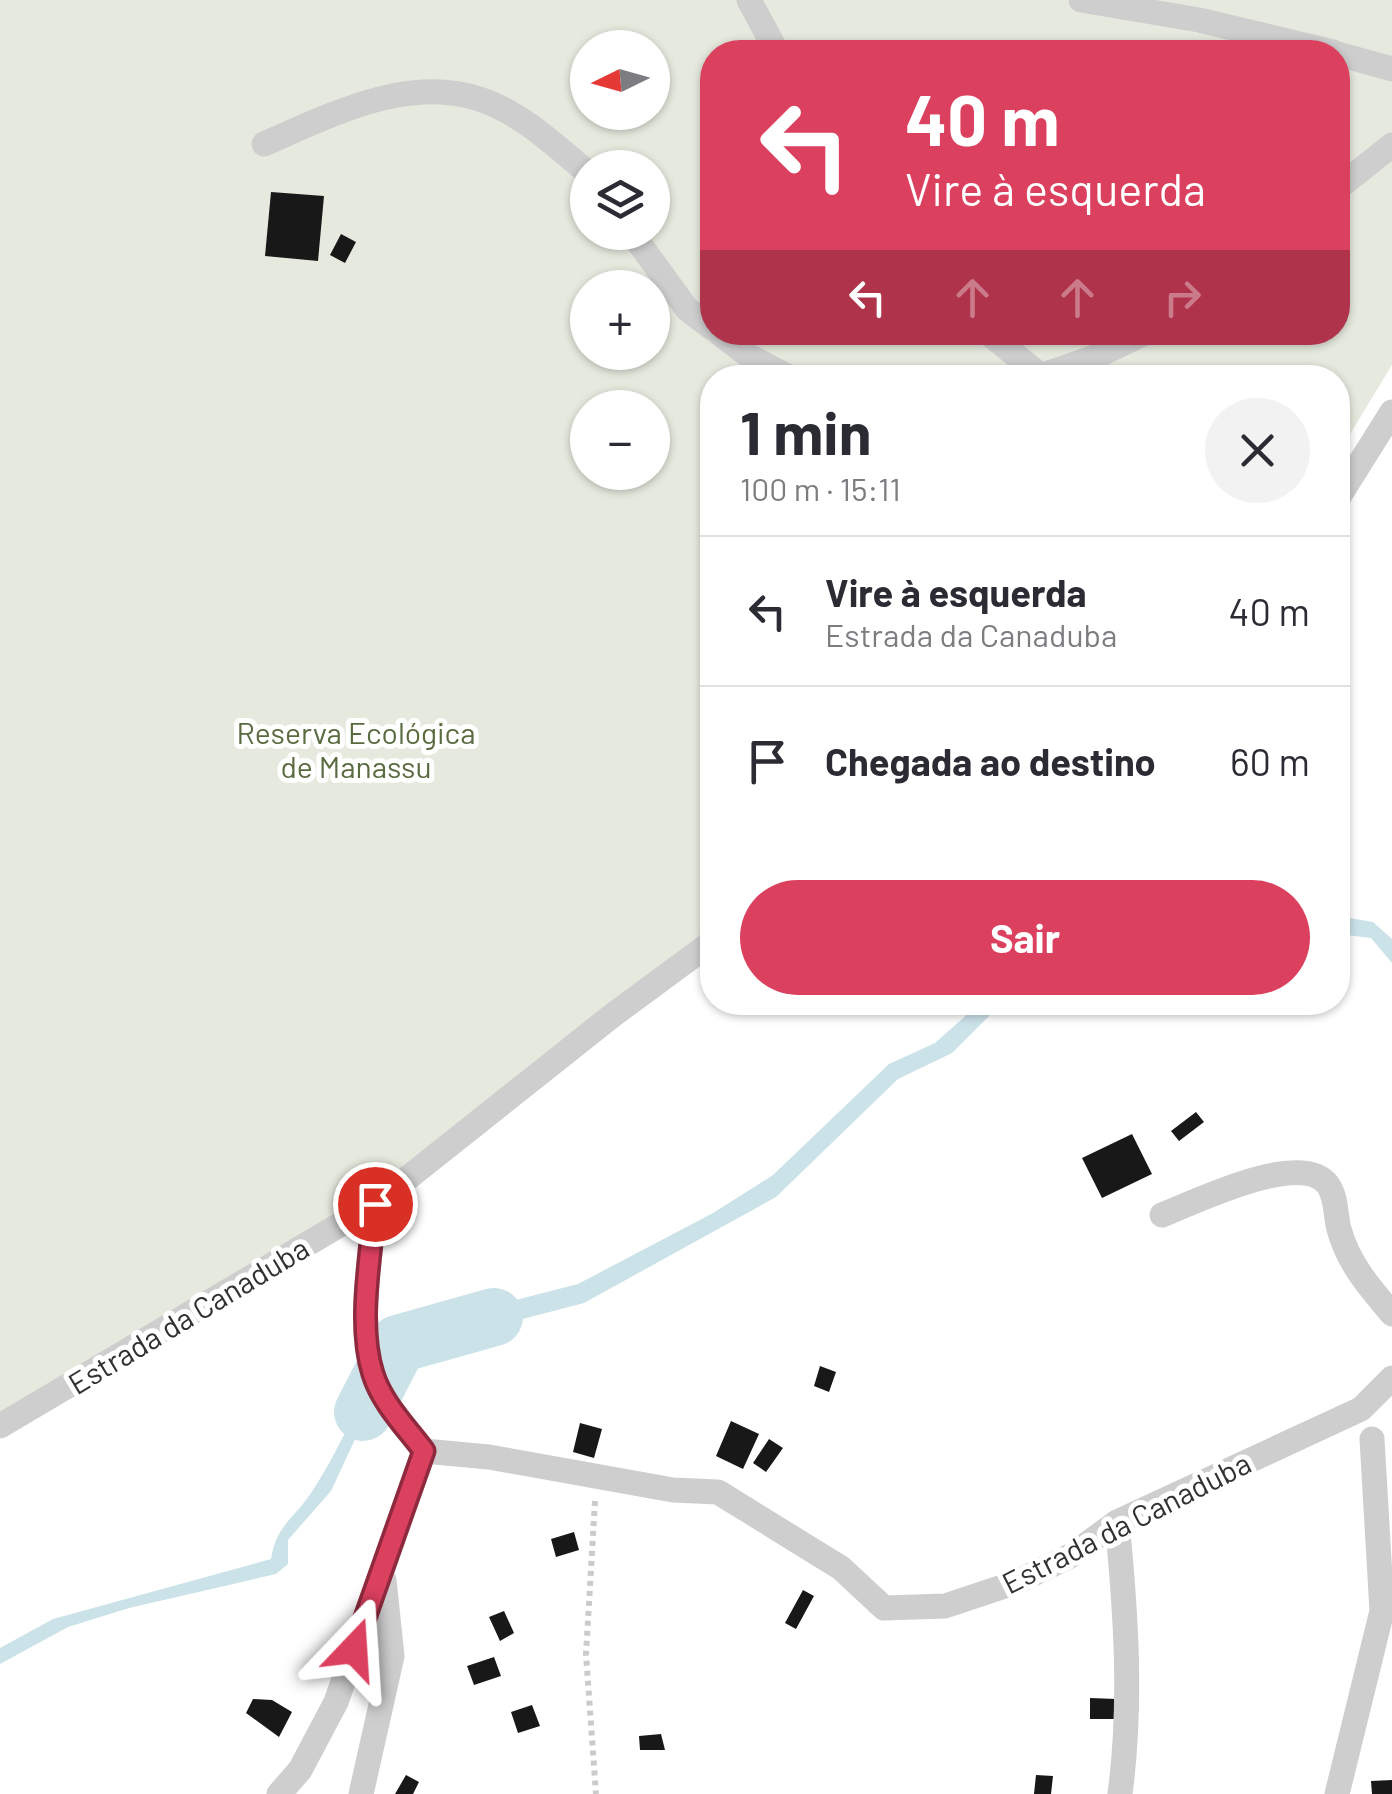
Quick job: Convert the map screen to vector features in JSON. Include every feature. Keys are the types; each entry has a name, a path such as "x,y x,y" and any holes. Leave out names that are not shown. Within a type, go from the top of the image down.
{"street":[{"path":"748,0 770,40"},
{"path":"1081,0 1199,20 1281,40"},
{"path":"1350,57 1392,69"},
{"path":"264,144 356,104 418,91 479,98 538,130 570,158"},
{"path":"1350,178 1392,145"},
{"path":"644,250 687,309 700,319"},
{"path":"735,345 767,365"},
{"path":"1002,345 1024,365"},
{"path":"1071,365 1120,345"},
{"path":"1350,479 1392,412"},
{"name":"Estrada da Canaduba","path":"0,1426 375,1204 613,1014 700,951"},
{"path":"1162,1215 1270,1175 1314,1173 1328,1185 1336,1204 1338,1228 1363,1280 1392,1314"},
{"path":"279,1794 300,1770 336,1702 424,1451 389,1406 372,1372 366,1328 375,1204"},
{"name":"Estrada da Canaduba","path":"424,1451 490,1457 673,1490 718,1492 841,1568 884,1608 944,1606 1018,1582 1072,1554 1117,1522 1361,1409 1392,1378"},
{"path":"1338,1794 1382,1611 1372,1439 1361,1409"},
{"path":"1372,1439 1392,1463"},
{"path":"1117,1522 1127,1628 1126,1746 1120,1794"},
{"path":"361,1794 392,1656 383,1570"}],"path":[{"path":"596,1475 586,1654 596,1794"}],"green space":[{"name":"Reserva Ecológica de Manassu","path":"0,0 1392,0 1392,365 1350,434 1350,365 700,365 700,945 368,1202 0,1415"}],"water":[{"path":"1350,918 1373,922 1392,939 1392,963 1371,938 1350,935"},
{"path":"966,1015 990,1015 952,1053 898,1079 776,1197 584,1303 423,1351 418,1325 578,1284 713,1213 773,1175 889,1064 935,1043"},
{"path":"402,1328 399,1357 372,1403 331,1491 288,1540 288,1564 276,1574 129,1608 68,1627 0,1664 0,1648 53,1619 271,1559 282,1530 335,1453"}],"building":[{"path":"271,192 324,196 318,261 265,256"},
{"path":"341,234 356,242 345,263 330,255"},
{"path":"1196,1112 1204,1122 1179,1141 1171,1131"},
{"path":"1132,1134 1152,1174 1102,1198 1082,1158"},
{"path":"820,1366 836,1372 829,1392 814,1386"},
{"path":"731,1421 759,1434 743,1469 716,1456"},
{"path":"580,1423 602,1429 594,1458 573,1452"},
{"path":"769,1439 783,1448 766,1472 753,1463"},
{"path":"574,1532 579,1550 556,1557 551,1539"},
{"path":"803,1590 814,1596 796,1629 785,1623"},
{"path":"504,1611 514,1633 500,1641 489,1617"},
{"path":"494,1657 501,1676 474,1685 467,1666"},
{"path":"1090,1698 1117,1699 1116,1719 1090,1719"},
{"path":"253,1699 272,1700 292,1712 279,1737 246,1713"},
{"path":"532,1705 540,1726 518,1733 511,1712"},
{"path":"661,1734 665,1750 640,1750 639,1736"},
{"path":"406,1775 419,1782 413,1794 395,1794"},
{"path":"1036,1775 1053,1776 1051,1794 1034,1794"},
{"path":"1392,1780 1392,1794 1372,1794 1371,1781"}],"waterway":[{"path":"363,1412 398,1344 494,1317"}],"route":[{"path":"354,1649 424,1451 389,1406 372,1372 366,1328 375,1204"}]}
